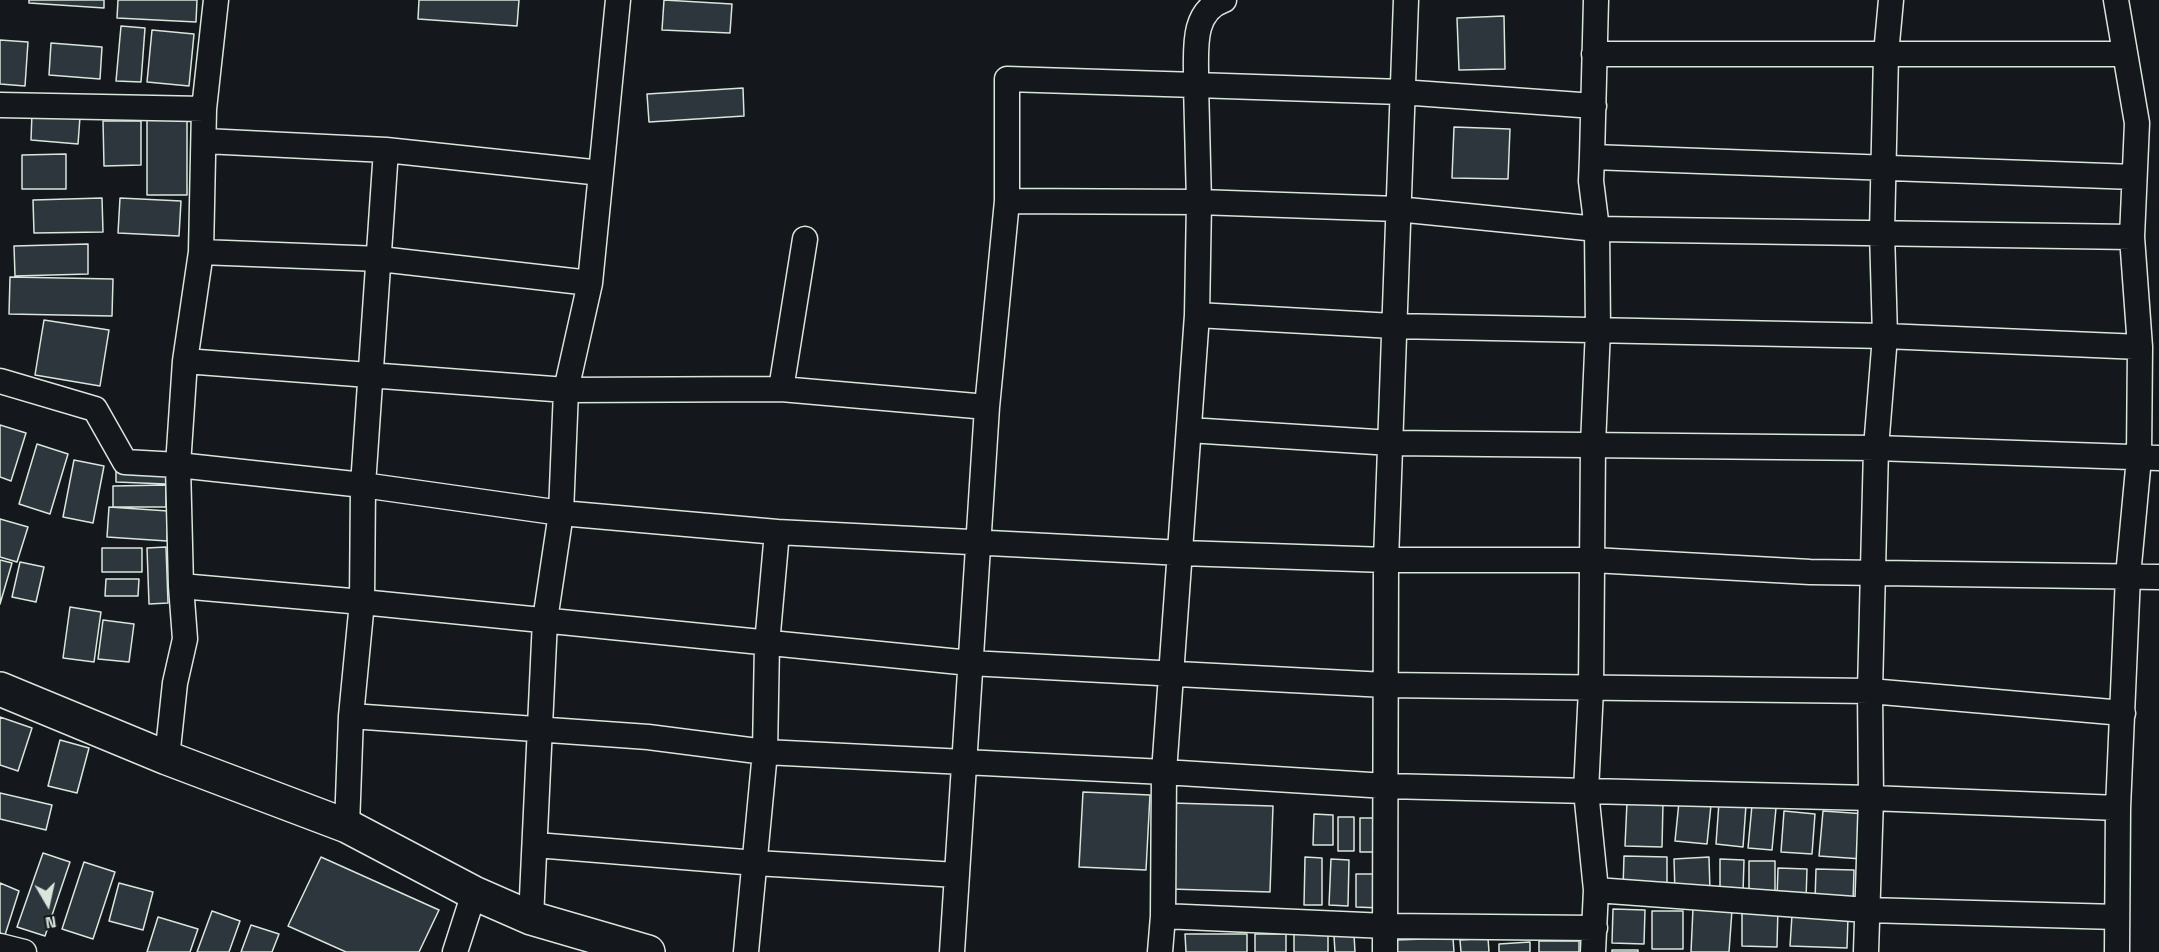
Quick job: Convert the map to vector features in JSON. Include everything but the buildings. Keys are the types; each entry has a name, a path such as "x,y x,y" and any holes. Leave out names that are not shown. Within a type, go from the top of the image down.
{"main road":[{"path":"0,689 167,758 347,826 474,893 531,918 648,952"}],"street":[{"path":"167,758 175,683 185,639 181,586 178,465 185,361 201,252 204,109 216,0"},
{"path":"531,918 545,620 561,513 566,390 590,283 618,0"},
{"path":"1160,952 1163,916 1164,772 1182,553 1197,315 1199,202 1197,28 1203,15 1224,0"},
{"path":"1385,952 1386,560 1406,0"},
{"path":"1163,916 1386,926 1594,940 1596,890 1586,791 1591,689 1593,445 1598,328 1597,229 1591,181 1596,0"},
{"path":"1866,952 1871,798 1870,692 1876,448 1885,336 1882,232 1887,54 1891,0"},
{"path":"2116,0 2137,123 2132,237 2149,458 2128,576 2124,713 2118,808 2117,952"},
{"path":"1594,54 2125,54"},
{"path":"952,952 987,407 1007,201 1006,79 1401,92 1594,106"},
{"path":"0,105 204,109"},
{"path":"205,141 386,150 601,173"},
{"path":"347,826 351,716 362,602 363,485 386,150"},
{"path":"1592,157 2134,177"},
{"path":"1007,201 1199,202 1397,209 1597,229 2132,237"},
{"path":"781,388 805,239"},
{"path":"201,252 380,259 590,283"},
{"path":"1197,315 1393,326 1598,328 1885,336 2140,347"},
{"path":"185,361 370,373 566,390 781,388 987,407"},
{"path":"0,381 95,409 125,462 178,465 363,485 561,513 777,532 1182,553 1386,560 1593,560 1810,572 2159,577"},
{"path":"1189,430 1391,443 1876,448 2149,458"},
{"path":"746,952 765,752 767,644 777,532"},
{"path":"181,586 970,663 1385,685 1870,692 2124,713"},
{"path":"351,716 648,737 765,752 1164,772 1386,786 1871,798 2118,808"},
{"path":"536,845 756,863 957,875"},
{"path":"1596,890 1867,910 2117,917"},
{"path":"455,952 474,893"},
{"path":"0,946 24,952"}]}
